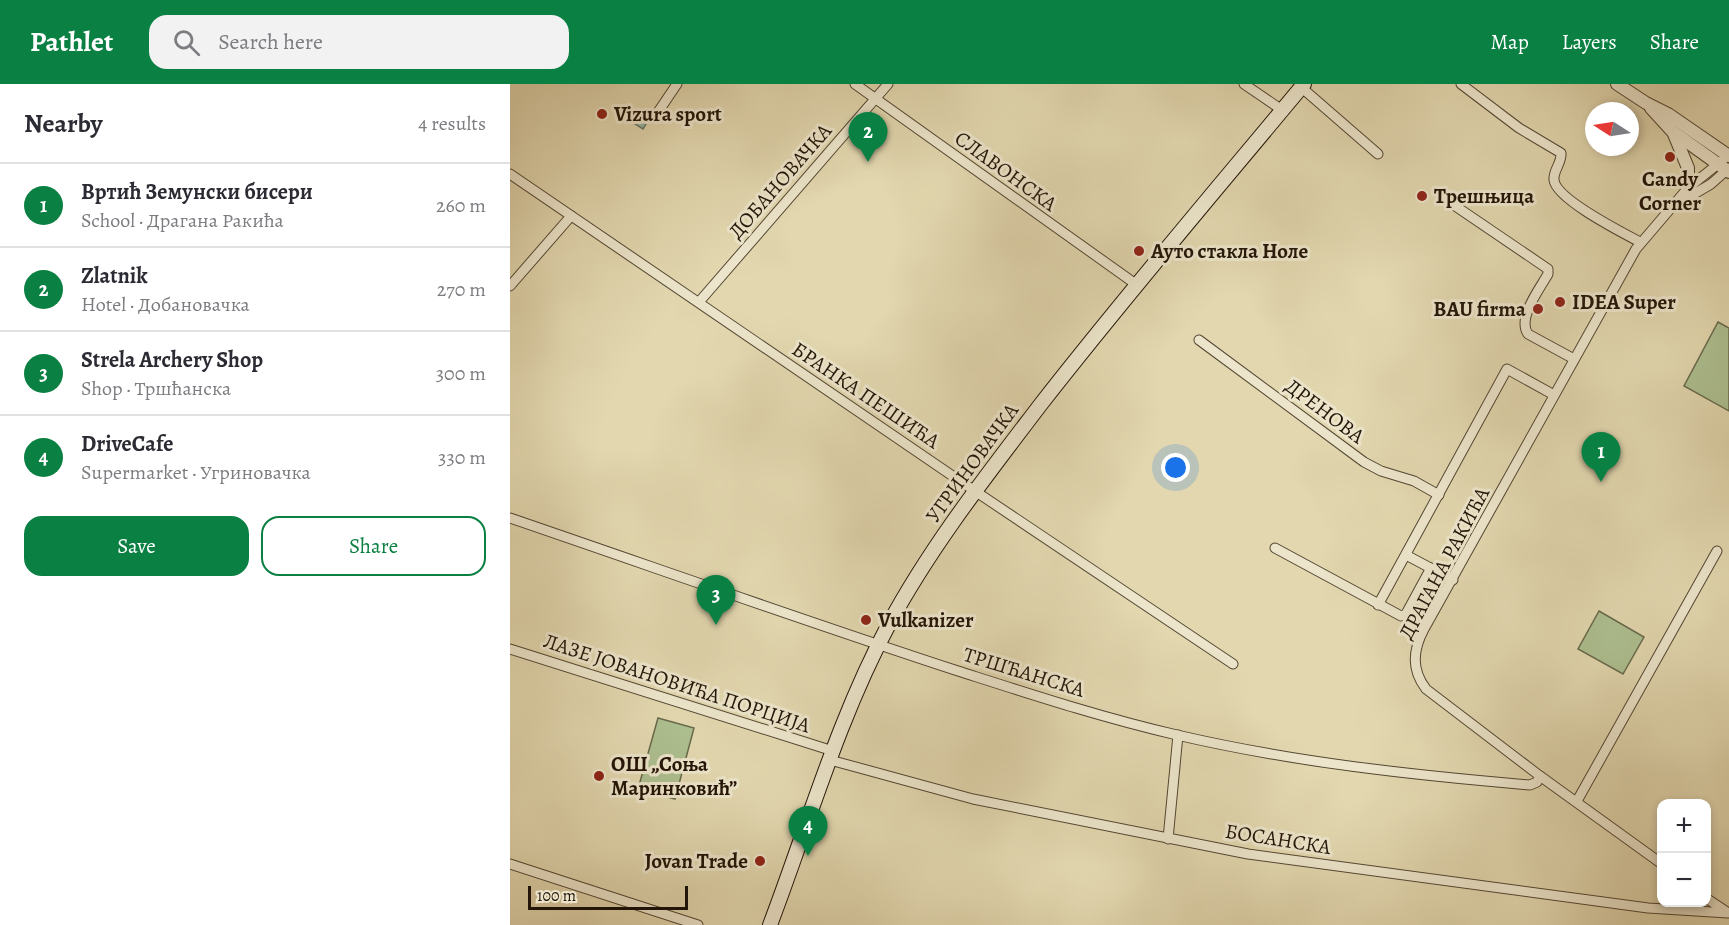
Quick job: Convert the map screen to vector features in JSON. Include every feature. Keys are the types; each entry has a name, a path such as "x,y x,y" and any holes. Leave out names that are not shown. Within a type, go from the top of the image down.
{"main road":[{"name":"УГРИНОВАЧКА","path":"770,925 831,756 878,646 912,585 975,491 1075,361 1303,86"}],"street":[{"path":"654,118 677,84"},
{"name":"СЛАВОНСКА","path":"855,84 1137,285"},
{"name":"ДОБАНОВАЧКА","path":"699,302 888,84"},
{"path":"1244,84 1282,110"},
{"path":"1461,84 1520,128 1561,153 1561,161 1554,175 1557,188 1588,212 1640,242"},
{"path":"1617,84 1668,114 1729,156"},
{"path":"1303,86 1378,154"},
{"path":"1646,103 1672,131 1726,169"},
{"path":"1672,131 1689,168 1688,188"},
{"name":"ДРАГАНА РАКИЋА","path":"1675,206 1711,184 1726,169 1729,156"},
{"name":"ДРАГАНА РАКИЋА","path":"1657,860 1540,776 1426,689 1416,673 1415,655 1419,640 1640,242 1675,206 1688,188 1726,169"},
{"name":"БРАНКА ПЕШИЋА","path":"510,174 1233,664"},
{"path":"1442,197 1548,269 1526,315 1524,328 1528,334 1574,359"},
{"path":"510,286 571,216"},
{"name":"ДРЕНОВА","path":"1199,340 1364,462 1381,471 1414,481 1439,495"},
{"name":"ДРАГАНА РАКИЋА","path":"1378,605 1507,369 1554,395"},
{"name":"ТРШЋАНСКА","path":"510,518 878,646 1036,696 1178,735 1311,762 1363,769 1530,785 1537,782 1540,776"},
{"path":"1275,548 1401,616 1406,615 1431,568"},
{"path":"1577,801 1717,551"},
{"path":"1406,555 1453,580"},
{"name":"ЛАЗЕ ЈОВАНОВИЋА ПОРЦИЈА","path":"510,649 831,756"},
{"path":"1168,839 1178,735"},
{"name":"БОСАНСКА","path":"831,756 973,800 1248,854 1666,910 1728,913"},
{"path":"510,864 698,925"},
{"path":"1711,901 1728,913"}],"shaded area":[{"path":"630,107 649,119 643,129 624,117"},
{"path":"1718,322 1729,328 1729,411 1684,386"},
{"path":"1599,611 1644,637 1623,674 1578,649"},
{"path":"658,718 694,728 675,799 638,789"}],"place":[{"name":"Vizura sport","path":"602,114"},
{"name":"Candy Corner","path":"1670,157"},
{"name":"Zlatnik","path":"868,162"},
{"name":"Трешњица","path":"1422,196"},
{"name":"Ауто стакла Ноле","path":"1139,251"},
{"name":"IDEA Super","path":"1560,302"},
{"name":"BAU firma","path":"1538,309"},
{"name":"Вртић Земунски бисери","path":"1601,482"},
{"name":"Vulkanizer","path":"866,620"},
{"name":"Strela Archery Shop","path":"716,625"},
{"name":"ОШ „Соња Маринковић”","path":"599,776"},
{"name":"DriveCafe","path":"808,856"},
{"name":"Jovan Trade","path":"760,861"}]}
